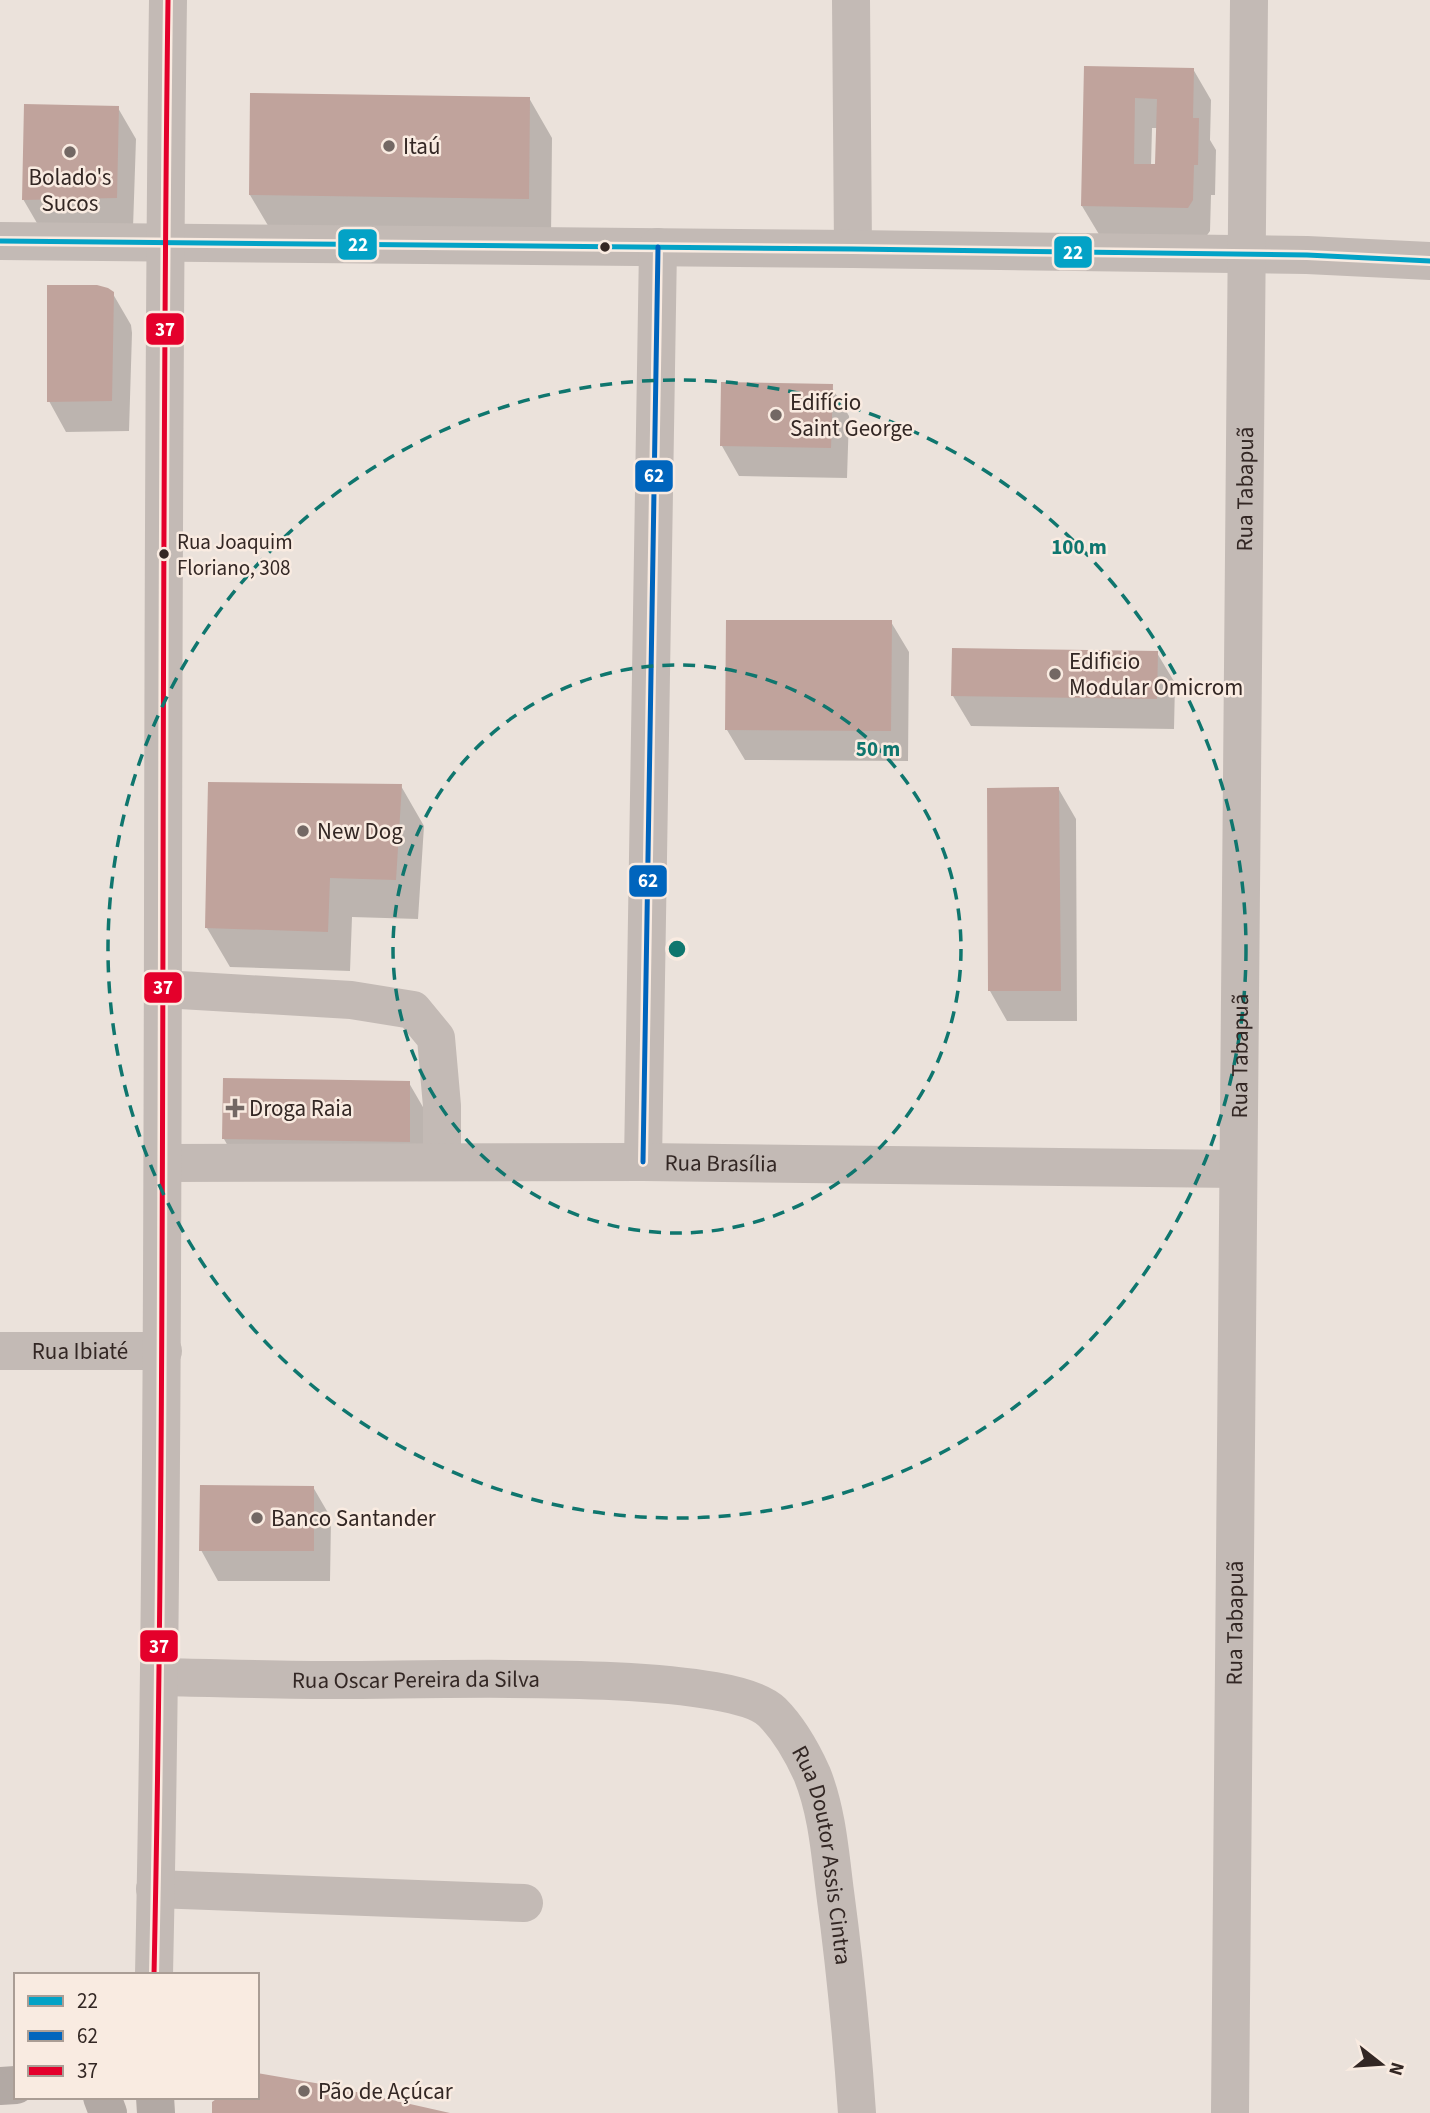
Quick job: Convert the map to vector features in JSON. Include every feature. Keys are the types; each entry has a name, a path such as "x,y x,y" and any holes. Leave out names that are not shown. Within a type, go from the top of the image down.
{"street":[{"path":"154,1973 163,1351 164,244 167,0"},
{"path":"851,0 853,249"},
{"name":"Rua Tabapuã","path":"1230,2113 1249,0"},
{"path":"0,241 853,249 1246,255 1430,261"},
{"path":"643,1162 657,247"},
{"path":"163,989 351,1000 413,1010 436,1038 442,1106 442,1161"},
{"name":"Rua Brasília","path":"163,1163 643,1162 1238,1169"},
{"name":"Rua Ibiaté","path":"0,1351 163,1351"},
{"name":"Rua Oscar Pereira da Silva","path":"159,1677 587,1680 672,1684"},
{"name":"Rua Doutor Assis Cintra","path":"672,1684 732,1693 770,1709 794,1740 812,1774 826,1822 842,1941 857,2113"},
{"path":"155,1889 524,1903"}],"building":[{"path":"1084,66 1194,68 1193,118 1199,118 1198,165 1194,165 1193,200 1188,208 1081,206","holes":["1135,98 1157,99 1155,164 1134,164"]},
{"name":"Itaú","path":"250,93 530,97 529,199 249,195"},
{"name":"Bolado's Sucos","path":"24,104 119,106 117,198 22,200"},
{"path":"47,285 97,285 114,292 112,401 47,402"},
{"name":"Edifício Saint George","path":"721,382 833,384 831,448 720,446"},
{"path":"726,620 892,620 891,731 725,730"},
{"name":"Edificio Modular Omicrom","path":"952,648 1158,651 1157,699 951,696"},
{"name":"New Dog","path":"208,782 402,784 396,880 330,878 328,932 205,928"},
{"path":"1059,787 1061,991 988,991 987,788"},
{"path":"223,1078 410,1081 410,1142 222,1139"},
{"name":"Banco Santander","path":"200,1485 314,1486 314,1551 199,1551"},
{"name":"Pão de Açúcar","path":"259,2073 321,2084 450,2113 212,2113 212,2102 216,2099 259,2099"}],"transit line":[{"name":"37","path":"154,1973 161,1481 168,0"},
{"name":"22","path":"0,241 1307,255 1430,261"},
{"name":"62","path":"643,1162 658,247"}],"place":[{"name":"Itaú","path":"389,146"},
{"name":"Bolado's Sucos","path":"70,152"},
{"name":"Edifício Saint George","path":"776,415"},
{"name":"Rua Joaquim Floriano, 308","path":"164,554"},
{"name":"Edificio Modular Omicrom","path":"1055,674"},
{"name":"New Dog","path":"303,831"},
{"name":"Droga Raia","path":"235,1108"},
{"name":"Banco Santander","path":"257,1518"},
{"name":"Pão de Açúcar","path":"304,2091"}]}
